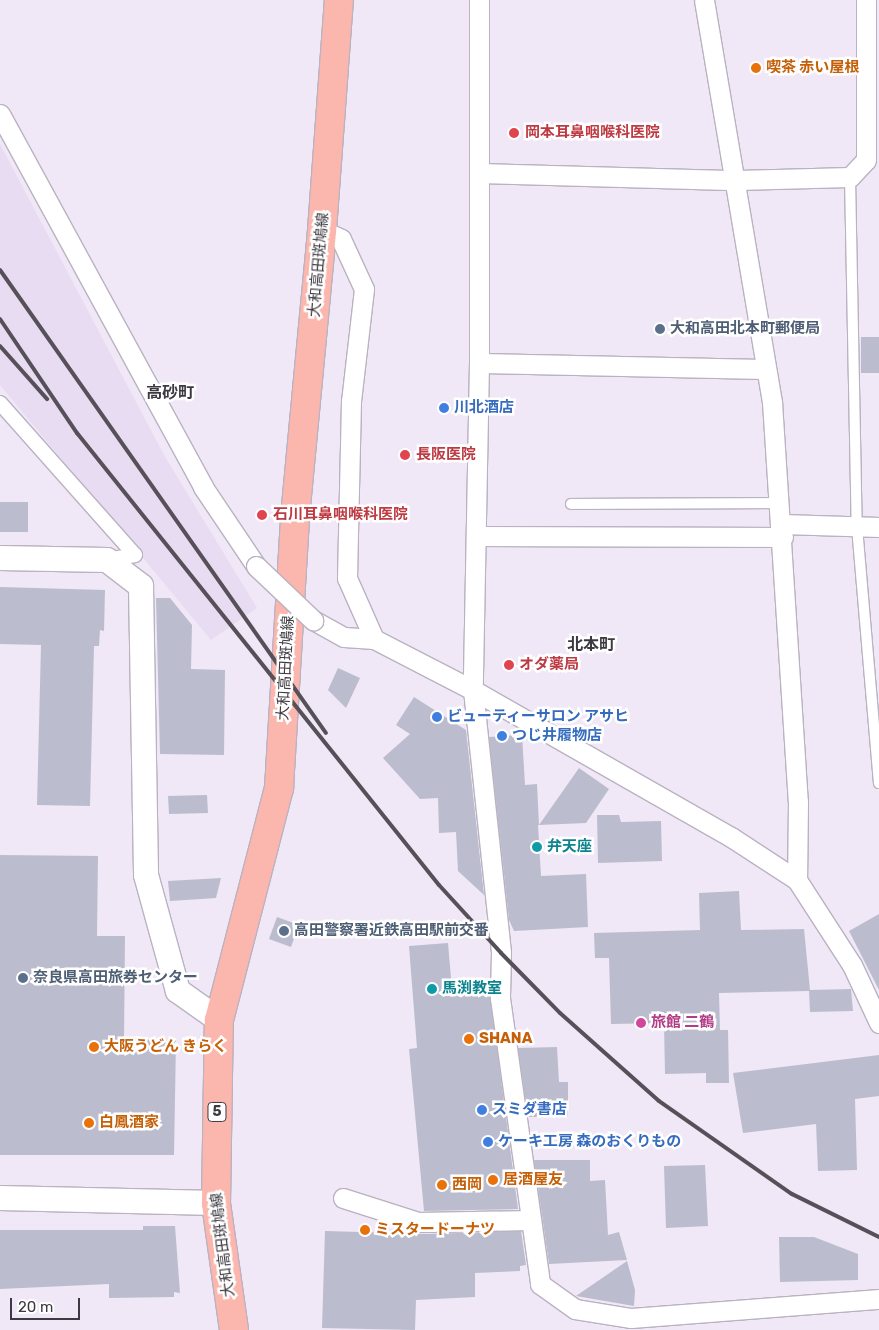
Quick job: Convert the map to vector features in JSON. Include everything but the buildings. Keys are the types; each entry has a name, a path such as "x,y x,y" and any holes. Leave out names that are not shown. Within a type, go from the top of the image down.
{"main road":[{"name":"大和高田斑鳩線","path":"234,1330 216,1203 219,1020 279,788 295,517 322,230 338,0"}],"street":[{"path":"479,0 478,536 473,690 501,953 500,998 528,1220 540,1284 576,1309 631,1318 879,1299"},
{"path":"704,0 737,180 766,369 783,531 798,802 797,880"},
{"path":"479,173 737,180 850,177 872,160 866,0"},
{"path":"0,114 203,487 256,566 313,620 344,636 374,639 473,690 731,837 797,880 852,965 879,1023"},
{"path":"322,230 341,239 364,289 351,401 346,578 374,639"},
{"path":"479,363 766,369"},
{"path":"0,403 135,555 107,560 0,558"},
{"path":"478,536 783,531 879,527"},
{"path":"107,560 141,586 146,875 178,991 219,1020"},
{"path":"0,1198 216,1203"},
{"path":"343,1198 418,1222 528,1220"}],"lane":[{"path":"850,177 857,527 879,783"},
{"path":"571,504 780,504"}],"shaded area":[{"path":"0,144 164,455 257,608 211,640 0,385"}],"railway":[{"path":"0,270 326,733"},
{"path":"0,319 77,433 439,885 501,953 560,1013 659,1101 792,1194 879,1237"},
{"path":"0,346 47,399"}],"place":[{"name":"喫茶 赤い屋根","path":"756,68"},
{"name":"岡本耳鼻咽喉科医院","path":"514,133"},
{"name":"大和高田北本町郵便局","path":"660,329"},
{"name":"川北酒店","path":"444,408"},
{"name":"長阪医院","path":"405,455"},
{"name":"石川耳鼻咽喉科医院","path":"262,515"},
{"name":"オダ薬局","path":"509,665"},
{"name":"ビューティーサロン アサヒ","path":"437,717"},
{"name":"つじ井履物店","path":"502,736"},
{"name":"弁天座","path":"537,847"},
{"name":"高田警察署近鉄高田駅前交番","path":"284,931"},
{"name":"奈良県高田旅券センター","path":"23,978"},
{"name":"馬渕教室","path":"432,989"},
{"name":"旅館 二鶴","path":"641,1023"},
{"name":"SHANA","path":"469,1039"},
{"name":"大阪うどん きらく","path":"94,1047"},
{"name":"スミダ書店","path":"482,1110"},
{"name":"白鳳酒家","path":"89,1123"},
{"name":"ケーキ工房 森のおくりもの","path":"488,1142"},
{"name":"居酒屋友","path":"493,1180"},
{"name":"西岡","path":"442,1185"},
{"name":"ミスタードーナツ","path":"365,1230"}],"district":[{"name":"高砂町","path":"170,393"},
{"name":"北本町","path":"591,645"}]}
